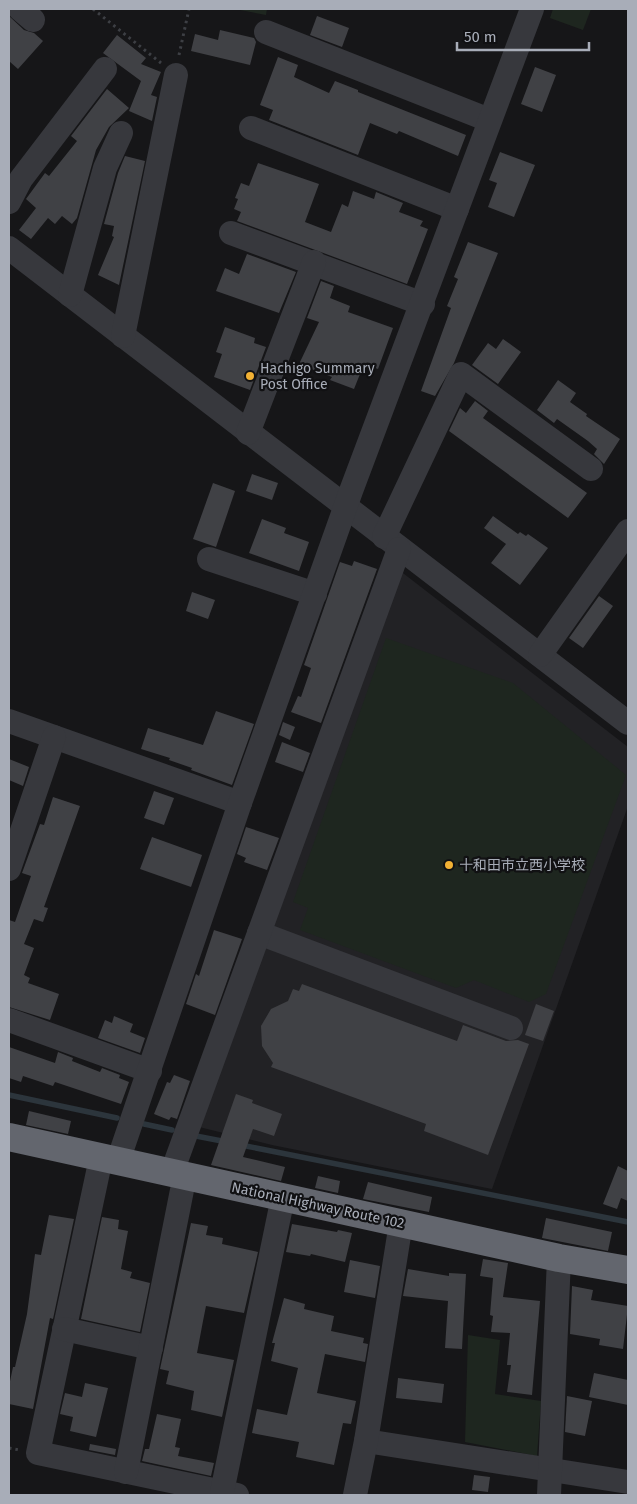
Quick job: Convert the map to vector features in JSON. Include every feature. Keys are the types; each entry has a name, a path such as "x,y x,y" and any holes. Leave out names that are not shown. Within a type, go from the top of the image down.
{"highway":[{"name":"National Highway Route 102","path":"9,1137 559,1258 628,1270"}],"street":[{"path":"282,1197 230,1494 38,1454 64,1329 110,1159 150,1071 240,803 346,506 532,9"},
{"path":"266,32 489,120"},
{"path":"9,202 20,179 105,69"},
{"path":"123,336 176,75"},
{"path":"251,128 457,209"},
{"path":"70,295 105,168 121,134"},
{"path":"231,233 314,262 423,304"},
{"path":"9,248 628,723"},
{"path":"248,433 314,262"},
{"path":"126,1472 150,1348 178,1173 392,543 461,374 590,469"},
{"path":"540,655 628,531"},
{"path":"209,559 315,594"},
{"path":"9,721 240,803"},
{"path":"9,869 54,737"},
{"path":"259,932 510,1028"},
{"path":"9,1020 150,1071"},
{"path":"355,1495 366,1441 401,1223"},
{"path":"549,1495 559,1258"},
{"path":"64,1329 150,1348"},
{"path":"366,1441 628,1482"}],"path":[{"path":"93,9 176,75 189,9"}],"shaded area":[{"path":"235,9 267,9 266,15"},
{"path":"553,9 591,9 583,30 550,18"},
{"name":"十和田市立西小学校","path":"399,570 628,747 628,806 492,1189 272,1145 195,1126"},
{"path":"386,638 513,683 626,775 546,994 529,1002 474,980 456,988 300,930 308,908 293,902"},
{"path":"468,1335 500,1340 495,1394 541,1401 537,1456 465,1442"}],"building":[{"path":"9,16 24,30 34,33 43,41 18,69 9,61"},
{"path":"317,16 349,28 342,47 310,35"},
{"path":"220,30 254,38 256,42 250,65 191,51 195,34 218,40"},
{"path":"117,35 146,58 141,64 161,72 151,95 157,97 152,121 129,111 141,81 103,53"},
{"path":"278,57 298,65 294,77 329,93 335,81 466,135 458,156 399,131 397,134 370,123 358,155 269,120 273,110 260,105"},
{"path":"535,67 556,75 542,112 521,104"},
{"path":"107,89 129,108 109,127 96,150 77,218 72,224 62,216 55,224 48,218 31,239 19,230 36,208 26,199 45,173 49,176 77,141 71,136"},
{"path":"500,152 535,165 514,217 488,207 497,183 489,180"},
{"path":"125,156 145,161 119,285 98,275 114,237 112,236 114,226 104,224 118,173"},
{"path":"258,163 319,184 305,222 331,232 342,204 348,207 353,191 374,199 376,192 403,203 399,212 423,221 420,226 428,229 407,284 237,221 241,212 234,209 238,199 235,198 241,183 249,186"},
{"path":"468,242 498,253 454,363 435,396 421,391 451,308 447,306 458,279 454,277"},
{"path":"247,254 296,272 279,313 216,291 225,268 239,274"},
{"path":"321,281 334,286 330,298 350,306 348,312 393,328 378,369 364,364 354,389 330,380 332,377 301,365 300,362 319,322 307,318"},
{"path":"225,327 255,338 254,343 266,347 250,390 214,377 222,354 216,352"},
{"path":"503,339 521,352 498,384 472,365 488,343 496,349"},
{"path":"558,380 576,393 570,402 587,414 586,416 620,439 604,464 594,454 597,449 588,441 557,419 554,423 537,410"},
{"path":"475,401 488,411 483,418 587,493 568,518 449,431 460,408 466,413"},
{"path":"252,474 278,483 272,500 246,491"},
{"path":"213,483 235,491 216,547 193,539"},
{"path":"493,516 518,534 520,532 526,536 528,534 548,548 520,585 491,563 506,544 484,528"},
{"path":"262,519 286,528 284,533 309,542 299,571 249,553"},
{"path":"354,561 377,569 321,723 291,712 298,696 301,697 311,668 304,665 340,562 352,566"},
{"path":"192,592 215,600 208,619 186,611"},
{"path":"599,596 613,606 583,648 569,638"},
{"path":"216,711 254,724 232,785 191,770 192,768 169,760 170,758 141,749 148,728 203,745"},
{"path":"283,722 295,727 290,740 279,735"},
{"path":"282,742 310,753 303,772 275,762"},
{"path":"9,759 29,767 23,786 9,780"},
{"path":"154,791 174,798 164,825 144,818"},
{"path":"53,797 80,806 44,907 48,908 43,922 34,919 24,944 34,948 24,975 30,978 28,983 59,994 50,1020 9,1007 9,920 15,922 31,876 22,873 40,824 44,825"},
{"path":"246,827 279,838 267,870 244,862 246,858 237,854"},
{"path":"152,837 202,855 191,887 140,869"},
{"path":"214,930 242,939 215,1015 186,1004 196,974 199,976"},
{"path":"302,984 457,1041 463,1025 506,1041 518,1040 529,1044 488,1155 424,1131 426,1124 271,1067 273,1063 262,1046 261,1026 271,1009 288,1001 293,989 299,991"},
{"path":"536,1004 554,1011 543,1041 525,1035"},
{"path":"114,1016 133,1024 130,1032 145,1038 140,1053 98,1038 105,1020 112,1023"},
{"path":"9,1047 55,1063 58,1052 73,1058 72,1061 100,1072 102,1068 120,1075 119,1078 129,1082 121,1104 55,1082 53,1086 23,1076 21,1082 9,1078"},
{"path":"174,1075 190,1081 177,1119 171,1117 169,1120 154,1114 167,1082 170,1083"},
{"path":"236,1094 253,1100 252,1103 282,1114 274,1136 253,1129 243,1157 285,1167 281,1181 211,1165"},
{"path":"29,1111 71,1121 68,1134 26,1125"},
{"path":"618,1166 628,1171 628,1201 621,1198 617,1209 603,1204"},
{"path":"318,1176 340,1181 338,1193 315,1188"},
{"path":"368,1182 432,1197 429,1212 363,1199"},
{"path":"49,1215 74,1219 53,1319 50,1318 33,1409 9,1404 9,1386 27,1314 35,1254 41,1255"},
{"path":"102,1217 119,1220 118,1229 128,1231 121,1269 132,1272 130,1278 150,1283 140,1332 81,1319"},
{"path":"546,1218 612,1232 608,1251 542,1238"},
{"path":"191,1223 208,1226 206,1235 223,1238 222,1244 258,1252 244,1313 206,1306 197,1353 234,1360 222,1417 191,1410 194,1391 166,1384 169,1371 160,1369"},
{"path":"292,1224 352,1233 345,1262 311,1254 310,1256 286,1252"},
{"path":"483,1259 508,1263 503,1297 540,1301 532,1395 507,1392 511,1365 507,1365 510,1333 491,1332 493,1316 490,1315 493,1278 480,1276"},
{"path":"350,1260 380,1266 375,1298 344,1292"},
{"path":"408,1269 449,1276 449,1273 466,1274 462,1349 445,1348 448,1301 403,1296"},
{"path":"572,1286 593,1290 591,1300 628,1306 623,1349 599,1345 600,1339 570,1334"},
{"path":"284,1298 305,1304 304,1309 334,1316 331,1331 364,1338 363,1343 368,1344 365,1362 325,1354 317,1393 356,1401 351,1424 343,1423 334,1465 296,1457 299,1442 252,1433 257,1409 287,1415 298,1368 271,1361 275,1343 272,1343"},
{"path":"594,1373 628,1380 628,1405 589,1397"},
{"path":"398,1378 444,1384 442,1403 396,1398"},
{"path":"85,1383 108,1388 96,1437 70,1431 73,1417 60,1414 65,1393 82,1397"},
{"path":"567,1396 592,1401 585,1436 565,1432"},
{"path":"157,1414 181,1419 175,1447 180,1448 178,1456 214,1463 211,1476 142,1461 145,1449 149,1449"},
{"path":"90,1444 116,1449 115,1455 89,1450"},
{"path":"474,1475 490,1477 488,1492 472,1490"}],"waterway":[{"path":"9,1095 117,1118"},
{"path":"144,1124 172,1130"},
{"path":"196,1136 227,1142"},
{"path":"241,1145 628,1222"}],"place":[{"name":"Hachigo Summary Post Office","path":"250,376"},
{"name":"十和田市立西小学校","path":"449,865"}]}
